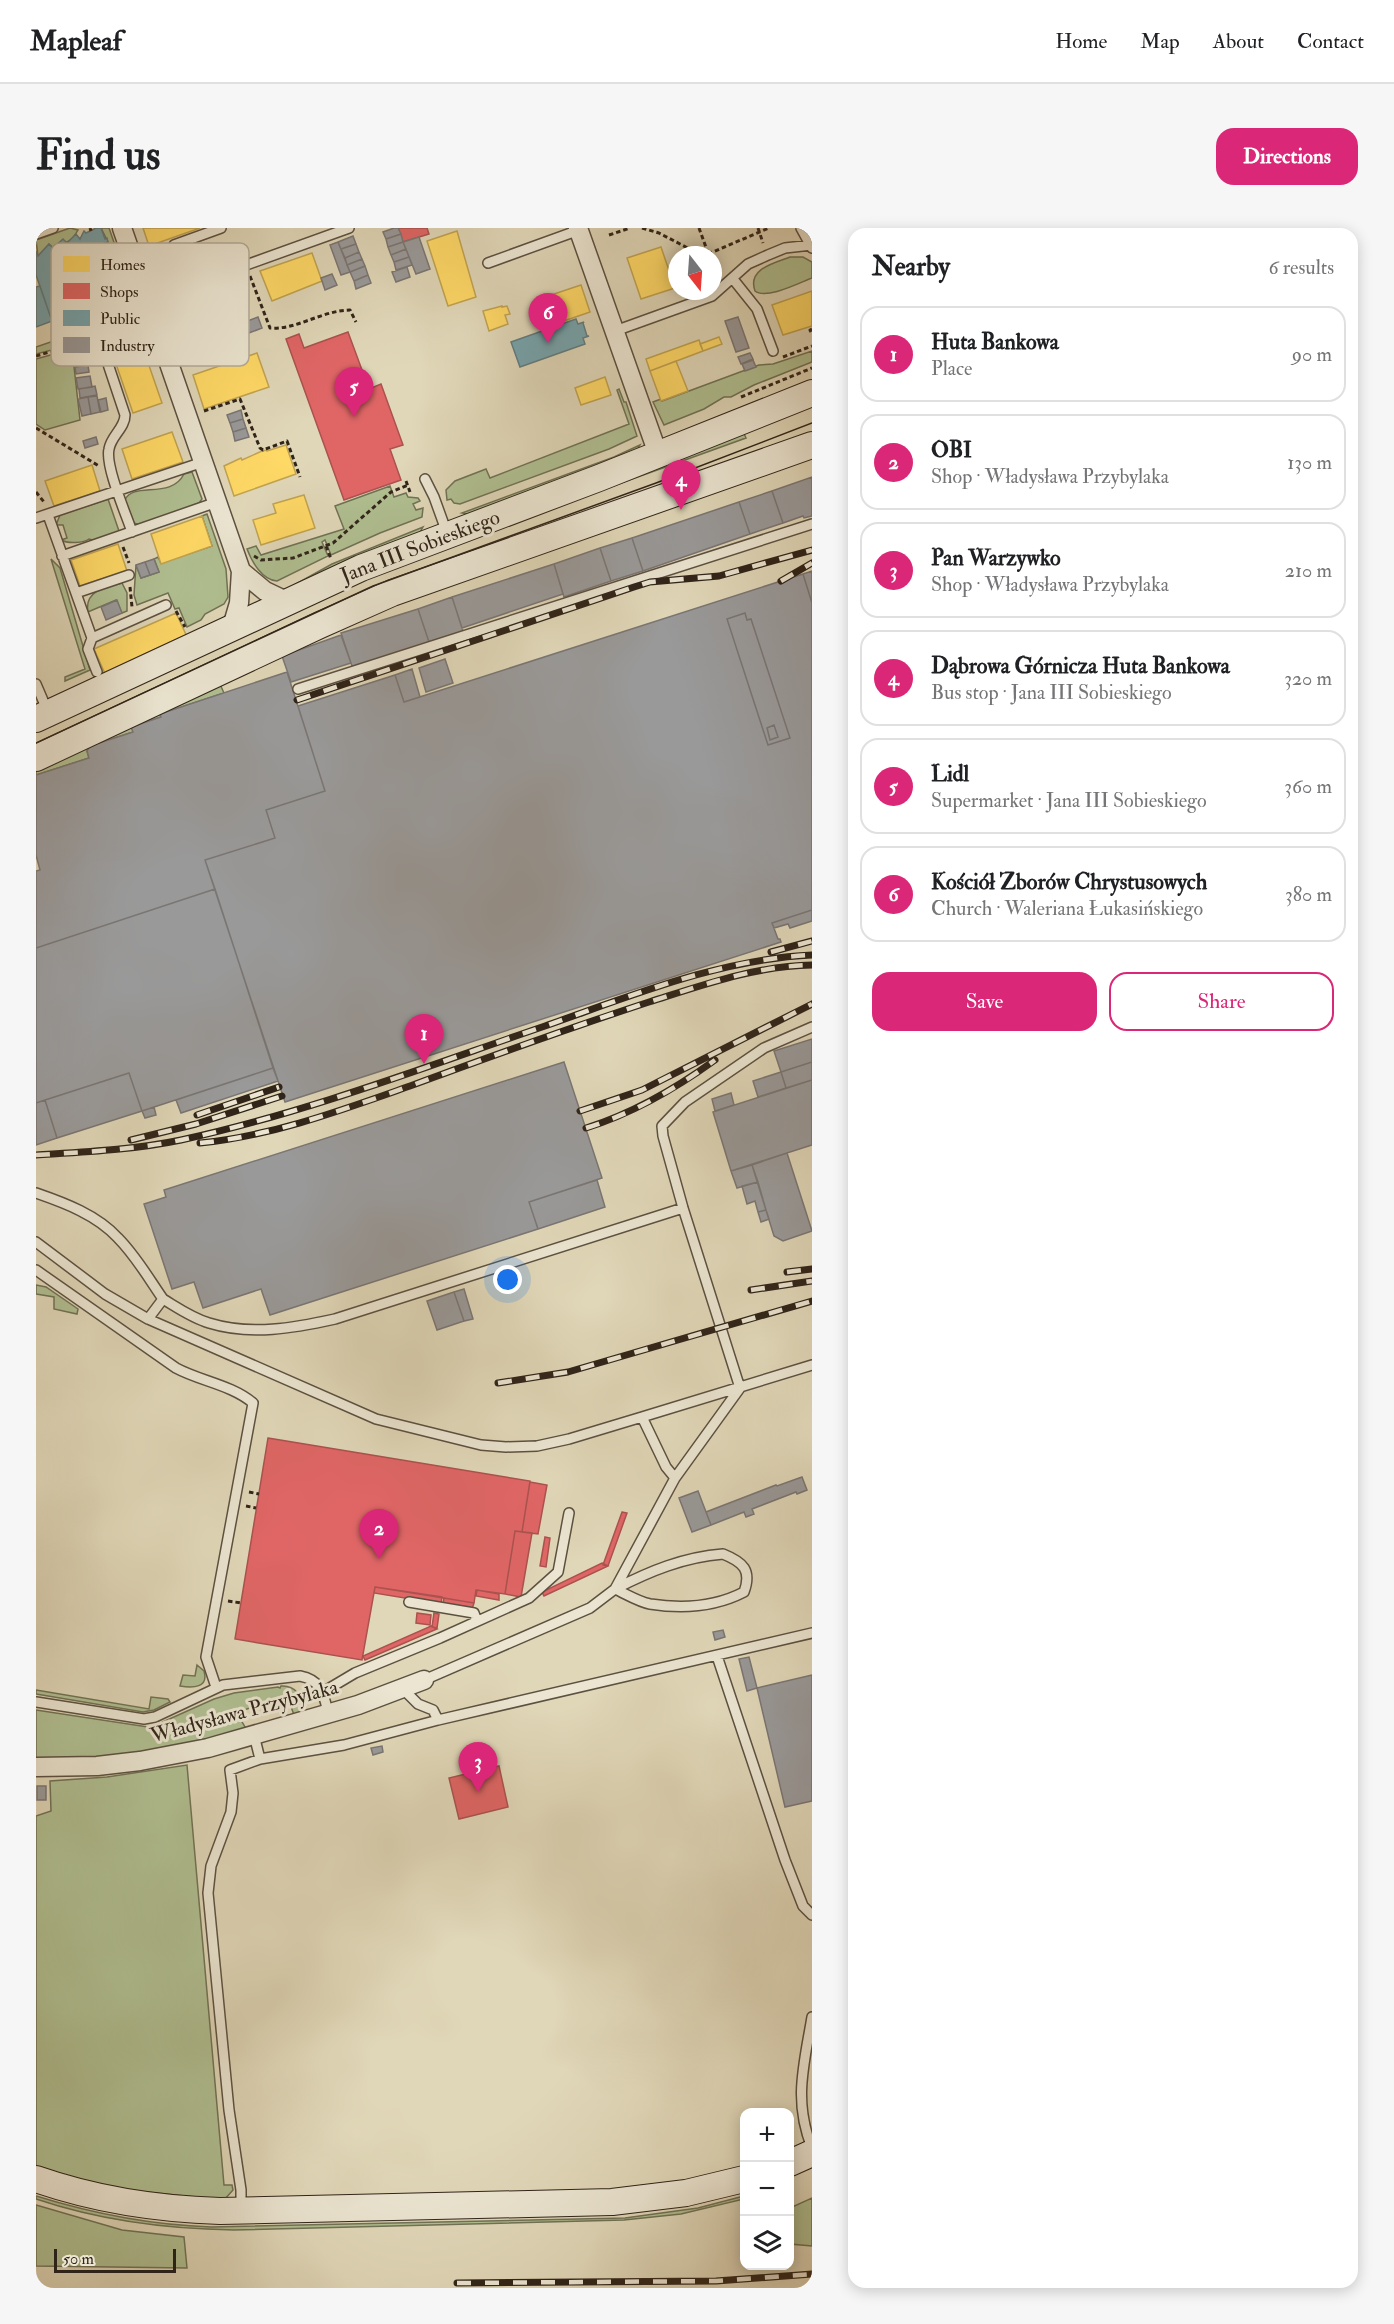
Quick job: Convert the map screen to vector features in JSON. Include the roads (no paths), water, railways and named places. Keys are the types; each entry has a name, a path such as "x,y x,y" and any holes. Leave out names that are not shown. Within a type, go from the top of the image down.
{"main road":[{"name":"Jana III Sobieskiego","path":"42,716 376,561 812,393"},
{"name":"Jana III Sobieskiego","path":"36,759 382,597 812,446"},
{"path":"791,2162 812,2153"},
{"path":"36,2178 71,2190 133,2204 176,2209 240,2211 612,2202 686,2193 740,2180"}],"street":[{"path":"122,228 127,243"},
{"path":"578,229 658,454"},
{"path":"169,366 241,571 239,603 232,627"},
{"path":"241,571 265,591 286,601"},
{"name":"Władysława Przybylaka","path":"36,1767 97,1766 140,1761 208,1748 328,1713 424,1680"}],"lane":[{"path":"36,234 53,228"},
{"path":"180,243 221,228"},
{"path":"249,264 349,228"},
{"path":"615,331 712,297 748,264 768,255 785,248 812,246 801,228"},
{"path":"488,263 578,229"},
{"path":"733,279 758,309 773,351"},
{"path":"108,366 125,415 125,421 109,450 113,474 132,532"},
{"path":"36,518 203,462"},
{"path":"425,479 447,534"},
{"path":"62,556 217,502"},
{"path":"48,515 92,638 88,649 97,672"},
{"path":"298,689 812,524"},
{"path":"76,593 129,575"},
{"path":"92,638 166,605"},
{"path":"36,684 42,716"},
{"path":"740,1388 683,1208 662,1126 685,1102 764,1048 812,1027"},
{"path":"36,1193 72,1207 111,1232 138,1263 163,1299 184,1312 209,1323 247,1330 294,1328 335,1319 683,1208"},
{"path":"36,1242 105,1294 148,1319 376,1419 481,1445 537,1446 569,1439 812,1365"},
{"path":"36,1270 176,1368 244,1396 253,1403 206,1657 216,1688"},
{"path":"148,1319 163,1299"},
{"path":"615,1589 675,1478 740,1388"},
{"path":"642,1417 666,1467 675,1478"},
{"path":"323,1692 355,1673 529,1598 558,1572 569,1513"},
{"path":"424,1680 591,1608 615,1589 666,1566 701,1556 723,1554 739,1560 746,1570 748,1582 744,1593 729,1600 697,1606 648,1604 615,1589"},
{"path":"409,1602 474,1612 477,1621"},
{"path":"240,2211 241,2190 229,2110 208,1893 211,1866 231,1812 233,1793 230,1770 260,1760 344,1745 438,1720 812,1633"},
{"path":"717,1656 785,1860 803,1906 812,1915"},
{"path":"36,1702 144,1719 155,1717 228,1684 300,1676 314,1680 323,1692 328,1713"},
{"path":"403,1689 418,1704 433,1710 438,1720"},
{"path":"254,1735 260,1760"},
{"path":"812,2017 801,2098 802,2117 812,2148"}],"tram line":[{"path":"36,743 373,586 656,483 812,423"}],"railway":[{"path":"297,700 650,582 719,576 812,550"},
{"path":"781,581 812,563"},
{"path":"771,952 812,941"},
{"path":"36,1155 145,1146 227,1129 319,1103 676,981 744,964 812,955"},
{"path":"200,1143 254,1135 333,1113 589,1022 709,983 770,969 812,965"},
{"path":"580,1111 642,1090 812,1004"},
{"path":"586,1128 654,1099 715,1060"},
{"path":"197,1115 279,1087"},
{"path":"131,1140 196,1124 282,1096"},
{"path":"787,1272 812,1269"},
{"path":"751,1290 812,1281"},
{"path":"498,1383 568,1372 812,1301"},
{"path":"457,2283 716,2281 812,2274"}],"place":[{"name":"Kościół Zborów Chrystusowych","path":"548,343"},
{"name":"Lidl","path":"354,417"},
{"name":"Dąbrowa Górnicza Huta Bankowa","path":"681,510"},
{"name":"Huta Bankowa","path":"424,1064"},
{"name":"OBI","path":"379,1559"},
{"name":"Pan Warzywko","path":"478,1792"}]}
